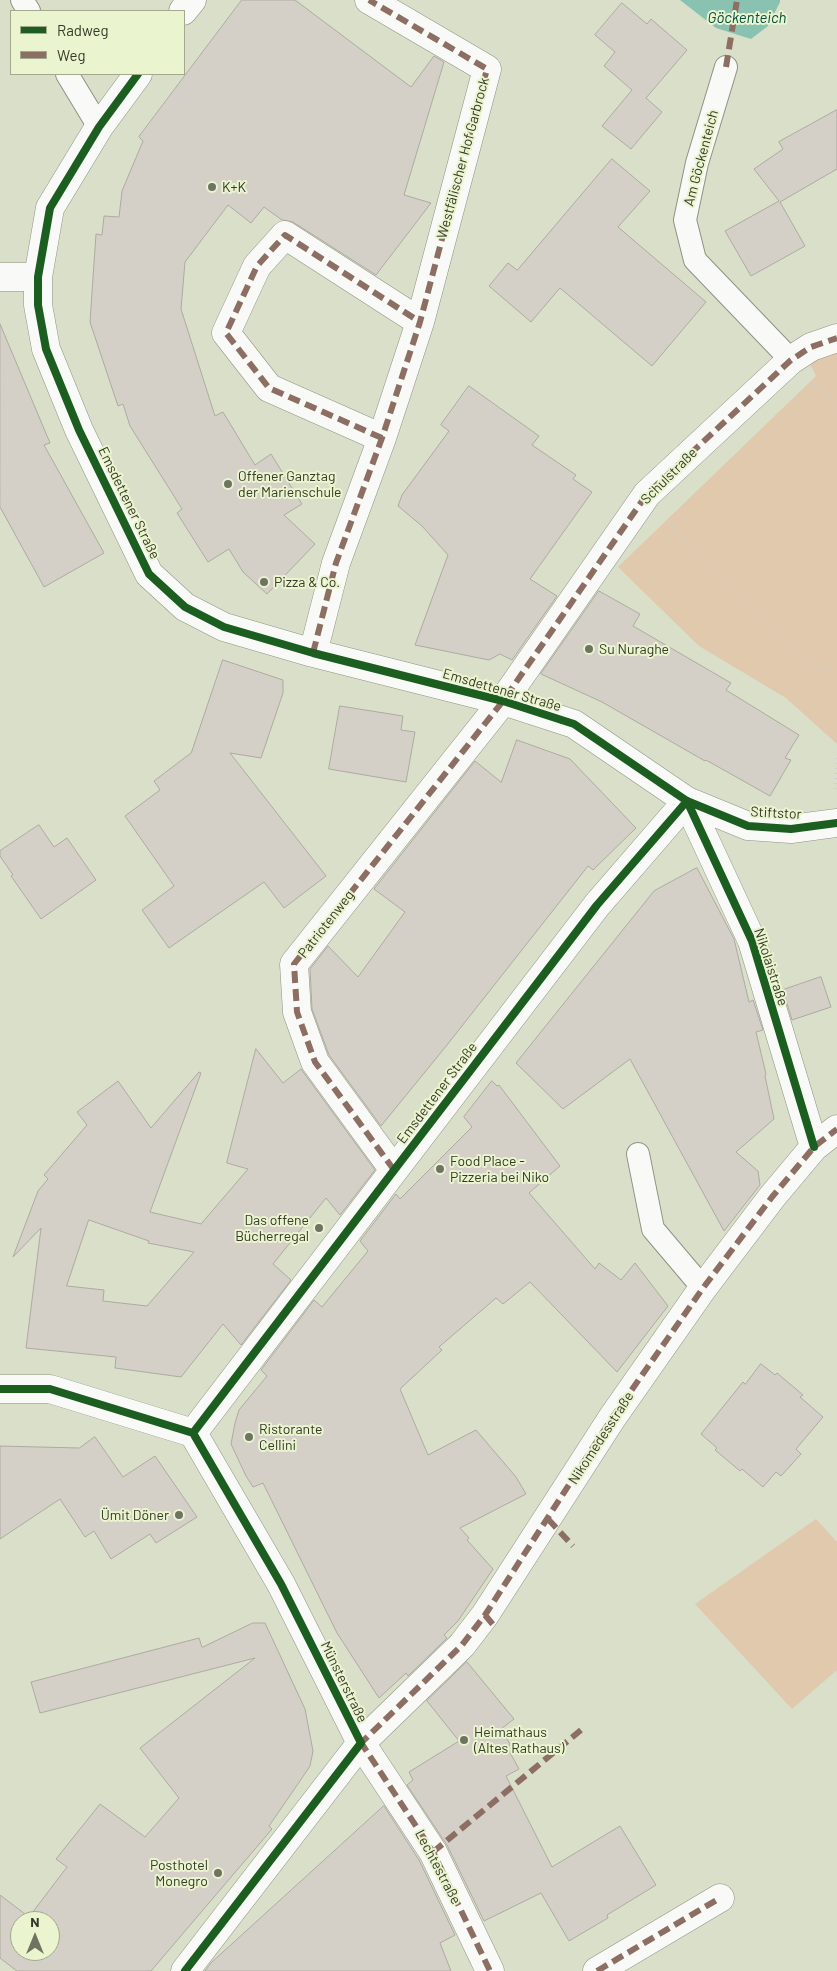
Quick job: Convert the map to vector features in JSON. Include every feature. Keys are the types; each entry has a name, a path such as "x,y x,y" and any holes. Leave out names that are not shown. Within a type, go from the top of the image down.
{"street":[{"path":"184,10 192,0"},
{"name":"Westfälischer Hof Garbrock","path":"313,653 336,563 382,438 420,322 487,69 369,0"},
{"name":"Emsdettener Straße","path":"137,75 99,127 50,208 38,276 38,305 46,349 79,430 149,574 185,607 224,627 313,653 503,701 574,724 688,801 597,905 193,1433"},
{"path":"382,438 269,388 226,333 257,266 285,235 420,322"},
{"path":"0,277 38,276"},
{"name":"Schulstraße","path":"503,701 647,494 791,360 811,348 837,338"},
{"name":"Patriotenweg","path":"394,1170 315,1062 297,1012 294,964 503,701"},
{"name":"Stiftstor","path":"688,801 748,826 791,828 837,823"},
{"name":"Nikolaistraße","path":"688,801 752,941 814,1147"},
{"name":"Nikomedesstraße","path":"361,1743 462,1645 485,1615 612,1418 703,1288 772,1197 814,1147 837,1129"},
{"path":"0,1389 50,1389 193,1433"},
{"name":"Münsterstraße","path":"185,1971 361,1743 281,1584 193,1433"},
{"name":"Lechtestraße","path":"361,1743 433,1852 490,1971"},
{"path":"597,1971 720,1898"}],"lane":[{"name":"Am Göckenteich","path":"726,67 697,163 685,220 695,260 791,360"},
{"path":"68,75 99,127"},
{"path":"638,1154 653,1229 703,1288"}],"path":[{"path":"647,494 699,558 795,656 837,674"}],"shaded area":[{"path":"837,349 837,744 786,698 699,646 618,567 816,376 808,360"},
{"path":"816,1519 837,1542 837,1670 792,1709 695,1604"}],"water":[{"name":"Göckenteich","path":"680,0 780,0 780,2 768,26 751,39 716,28"}],"building":[{"path":"242,0 295,0 411,87 434,56 444,62 404,195 431,203 376,275 293,222 282,220 264,207 251,223 228,205 185,262 181,309 215,416 223,412 255,465 271,454 302,504 284,515 315,544 267,594 243,572 229,549 208,562 177,513 182,509 130,426 123,404 118,406 90,322 96,234 102,235 104,216 119,217 122,191 143,141 139,137"},
{"path":"622,3 647,24 651,19 687,50 646,98 662,112 631,149 602,126 632,90 604,66 615,52 595,35"},
{"path":"837,110 837,169 780,202 805,246 751,276 725,231 779,201 754,169 783,149 779,142"},
{"path":"612,159 650,191 618,227 706,302 652,366 560,288 531,322 489,286 508,263 517,270"},
{"path":"0,324 50,443 44,445 104,553 44,587 0,507"},
{"path":"469,386 539,436 532,445 576,475 573,479 592,492 530,579 557,596 512,660 500,654 489,660 415,645 448,555 422,526 398,506 402,495 449,431 441,425"},
{"path":"599,591 640,614 633,626 731,683 726,690 799,735 785,758 791,760 770,796 602,702 541,674"},
{"path":"223,660 283,680 283,693 261,758 230,753 326,876 284,908 264,882 169,948 142,910 174,886 125,816 160,790 154,781 191,753"},
{"path":"340,706 403,716 401,730 415,732 406,782 329,769"},
{"path":"517,740 570,759 636,828 593,870 588,866 381,1126 329,1055 312,1009 310,969 328,946 358,977 405,912 374,889 475,761 501,782"},
{"path":"39,825 54,847 67,838 96,880 41,919 11,876 13,875 0,856 0,851"},
{"path":"697,868 734,939 749,1002 753,1000 763,1030 756,1032 774,1119 736,1152 758,1171 760,1185 724,1231 630,1059 563,1109 516,1063 654,891"},
{"path":"821,977 831,1007 792,1020 783,990"},
{"path":"256,1049 283,1083 301,1069 375,1170 340,1215 326,1198 273,1264 291,1280 241,1345 223,1324 181,1377 115,1368 116,1357 26,1348 41,1228 13,1257 38,1191 48,1179 44,1175 87,1125 77,1112 118,1081 151,1128 199,1072 201,1073 150,1212 201,1224 248,1169 227,1163","holes":["89,1220 149,1241 148,1243 194,1252 147,1306 103,1301 104,1290 67,1286"]},
{"path":"492,1081 497,1086 499,1085 560,1166 529,1193 595,1269 599,1263 621,1280 635,1263 668,1306 617,1372 530,1282 503,1304 496,1298 439,1347 442,1350 400,1389 428,1455 476,1430 516,1477 526,1494 460,1528 469,1538 467,1540 493,1569 458,1621 444,1635 447,1638 408,1676 406,1673 379,1698 337,1633 263,1483 253,1487 231,1444 239,1410 267,1376 261,1370 314,1300 322,1307 368,1251 360,1241 396,1194 400,1199 472,1127 464,1117"},
{"path":"761,1364 775,1375 777,1373 803,1395 800,1397 823,1417 796,1449 801,1454 781,1476 776,1472 763,1487 715,1450 717,1448 701,1434 743,1382 745,1384"},
{"path":"95,1437 123,1477 155,1456 197,1517 156,1543 150,1534 111,1559 94,1531 85,1537 60,1499 0,1539 0,1446 79,1448"},
{"path":"253,1623 265,1623 305,1709 313,1751 310,1766 269,1826 272,1829 151,1971 17,1971 0,1958 0,1895 21,1911 10,1911 10,1961 60,1961 60,1911 34,1911 67,1867 56,1859 100,1804 145,1837 179,1798 140,1748 255,1658 40,1713 31,1682 199,1638 202,1647"},
{"path":"467,1662 514,1719 501,1729 510,1744 508,1749 519,1769 506,1776 552,1867 620,1826 656,1885 607,1915 608,1918 569,1941 541,1893 484,1921 447,1845 407,1785 413,1780 409,1772 459,1741 427,1701"},
{"path":"384,1806 419,1860 455,1935 440,1943 451,1971 205,1971 211,1963"}],"marked path":[{"path":"313,653 336,563 382,438 420,322 487,69 369,0"},
{"path":"726,67 737,0"},
{"path":"382,438 269,388 226,333 257,266 285,235 420,322"},
{"path":"394,1170 315,1062 297,1012 294,964 503,701 647,494 791,360 811,347 837,338"},
{"path":"359,1745 462,1645 485,1615 612,1418 703,1288 772,1197 814,1147 837,1129"},
{"path":"548,1519 573,1546"},
{"path":"485,1615 495,1627"},
{"path":"433,1852 581,1730"},
{"path":"360,1741 433,1852 490,1971"},
{"path":"597,1971 720,1898"}],"cycle path":[{"path":"137,75 99,127 50,208 38,277 38,305 46,349 79,430 149,574 185,607 224,627 313,653 503,701 574,724 687,801 748,826 791,829 837,823"},
{"path":"687,801 752,941 814,1147"},
{"path":"193,1433 597,905 687,801"},
{"path":"0,1389 50,1389 193,1433"},
{"path":"185,1971 361,1743 281,1584 193,1433"}],"place":[{"name":"K+K","path":"212,187"},
{"name":"Offener Ganztag der Marienschule","path":"228,484"},
{"name":"Pizza & Co.","path":"264,582"},
{"name":"Su Nuraghe","path":"589,649"},
{"name":"Food Place - Pizzeria bei Niko","path":"440,1169"},
{"name":"Das offene Bücherregal","path":"319,1228"},
{"name":"Ristorante Cellini","path":"249,1437"},
{"name":"Ümit Döner","path":"179,1515"},
{"name":"Heimathaus (Altes Rathaus)","path":"464,1740"},
{"name":"Posthotel Monegro","path":"218,1873"}]}
